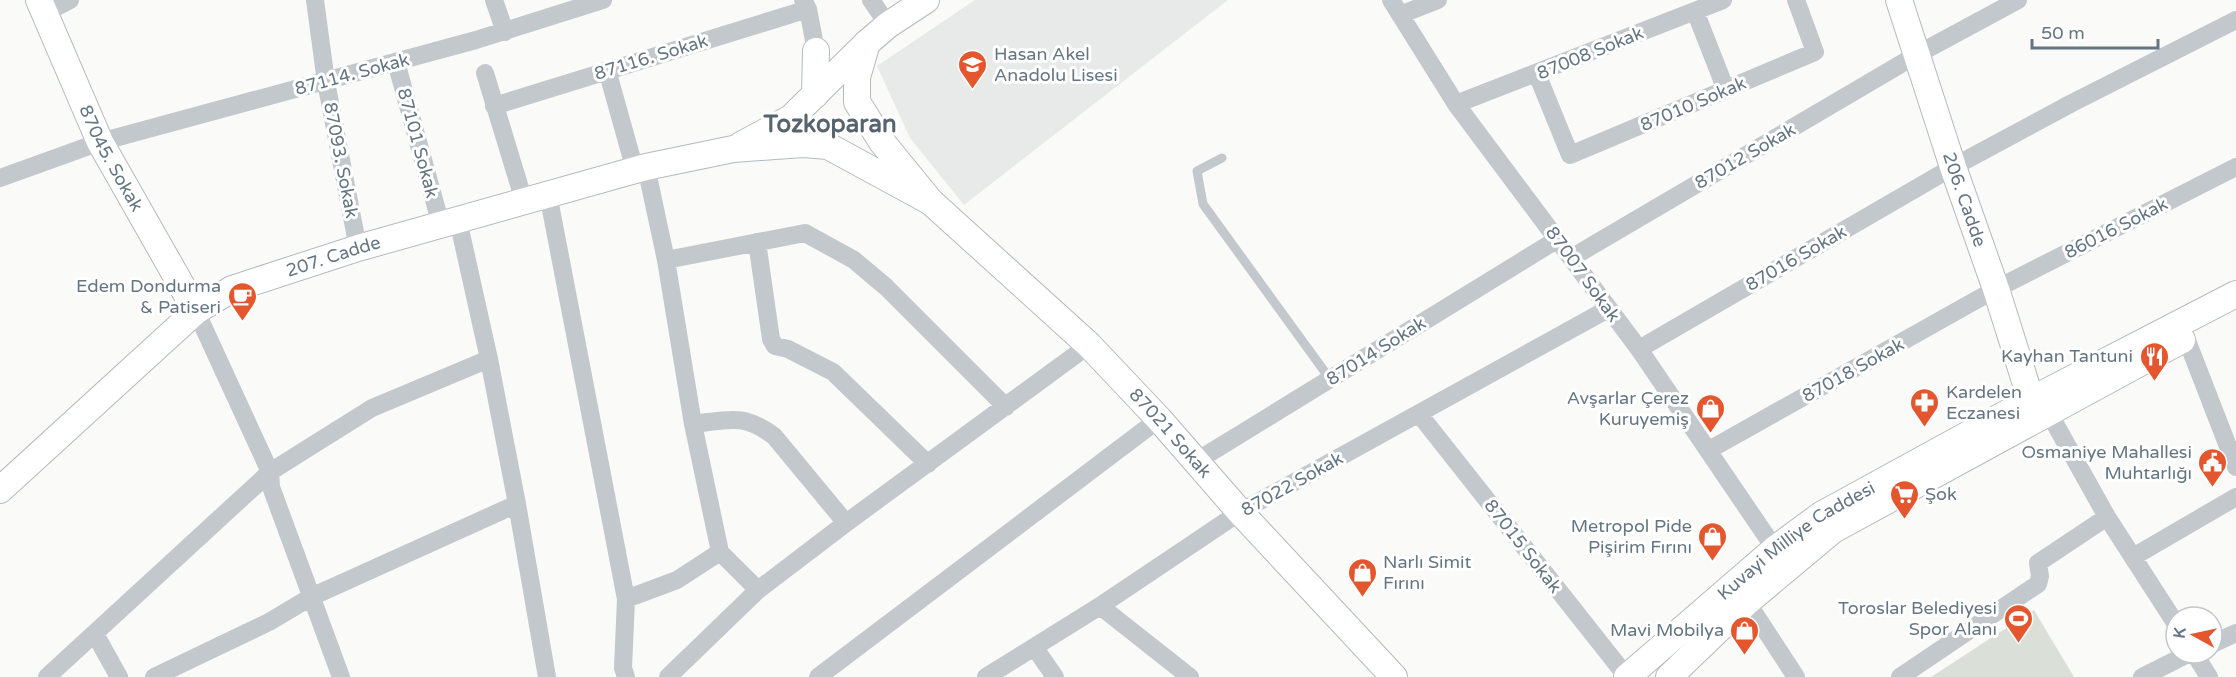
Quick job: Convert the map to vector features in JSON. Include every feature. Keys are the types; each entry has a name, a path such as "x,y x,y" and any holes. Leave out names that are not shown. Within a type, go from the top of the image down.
{"street":[{"path":"42,6 70,0"},
{"name":"87093. Sokak","path":"315,0 326,82 358,248"},
{"path":"494,0 505,32"},
{"name":"87114. Sokak","path":"0,178 100,142 505,32 603,0"},
{"path":"871,0 888,25"},
{"path":"733,149 791,118 867,43 888,25 926,0"},
{"path":"1396,8 1438,0"},
{"name":"87008 Sokak","path":"1456,104 1723,0"},
{"name":"87010 Sokak","path":"1537,74 1570,155 1815,52 1796,0"},
{"name":"206. Cadde","path":"1899,0 1953,167 2040,406"},
{"name":"87012 Sokak","path":"1571,258 1918,54 2018,0"},
{"path":"805,5 816,51 815,95 805,110 806,129 811,137 931,202"},
{"name":"87116. Sokak","path":"494,106 805,5"},
{"name":"87045. Sokak","path":"42,6 100,142 196,311"},
{"name":"87007 Sokak","path":"1396,8 1456,104 1639,350 1774,549"},
{"path":"1695,11 1726,90"},
{"name":"87016 Sokak","path":"1639,350 1953,167 2072,103 2236,20"},
{"path":"733,149 803,144 828,146 846,143 859,130 861,121 857,102 857,77 867,43"},
{"name":"87101 Sokak","path":"396,62 449,222 489,359 547,677"},
{"path":"608,70 666,260 693,424 720,552 758,590"},
{"path":"485,73 524,201"},
{"path":"815,95 833,88 851,95 882,142 931,202"},
{"name":"207. Cadde","path":"2,482 196,311 232,289 358,248 549,194 640,169 733,149"},
{"name":"86016 Sokak","path":"1996,289 2236,167"},
{"path":"549,194 626,599 623,668 626,677"},
{"name":"87021 Sokak","path":"931,202 1089,345 1394,677"},
{"path":"666,260 805,233 854,260 886,287 1006,407"},
{"name":"87014 Sokak","path":"1195,462 1557,239"},
{"path":"757,242 771,339 775,346 788,349 834,372 928,464"},
{"name":"87018 Sokak","path":"1709,450 1996,289"},
{"name":"Kuvayi Milliye Caddesi","path":"1669,677 1747,602 1833,530 2040,406 2236,294"},
{"name":"87022 Sokak","path":"986,677 1100,606 1240,512 1608,309"},
{"path":"196,311 270,472 271,487 341,677"},
{"name":"Kuvayi Milliye Caddesi","path":"1627,677 1774,549 1821,515 2236,312"},
{"path":"2186,338 2236,467"},
{"path":"668,677 758,590 1089,345"},
{"path":"47,677 270,472 372,408 489,359"},
{"path":"2040,406 2164,605"},
{"name":"87015 Sokak","path":"1419,414 1627,677"},
{"path":"693,424 739,418 759,425 774,436 846,523"},
{"path":"818,677 1159,419"},
{"path":"2133,557 2236,497"},
{"path":"154,677 269,622 311,597 517,504"},
{"path":"1900,677 2038,584 2040,576 2038,563 2107,517"},
{"path":"626,599 677,580 720,552"},
{"path":"1747,602 1796,677"},
{"path":"1100,606 1190,677"},
{"path":"95,634 119,677"},
{"path":"1035,648 1054,677"},
{"path":"2142,677 2167,665"}],"lane":[{"path":"1222,158 1197,171 1203,204 1330,379"}],"shaded area":[{"path":"975,0 1228,0 964,205 910,138 877,66"},
{"name":"Toroslar Belediyesi Spor Alanı","path":"2034,610 2074,677 1931,677"}],"place":[{"name":"Hasan Akel Anadolu Lisesi","path":"973,90"},
{"name":"Edem Dondurma & Patiseri","path":"242,322"},
{"name":"Kayhan Tantuni","path":"2154,382"},
{"name":"Kardelen Eczanesi","path":"1925,428"},
{"name":"Avşarlar Çerez Kuruyemiş","path":"1710,434"},
{"name":"Osmaniye Mahallesi Muhtarlığı","path":"2213,488"},
{"name":"Şok","path":"1904,520"},
{"name":"Metropol Pide Pişirim Fırını","path":"1713,562"},
{"name":"Narlı Simit Fırını","path":"1362,598"},
{"name":"Toroslar Belediyesi Spor Alanı","path":"2018,644"},
{"name":"Mavi Mobilya","path":"1745,656"}],"district":[{"name":"Tozkoparan","path":"830,124"}]}
